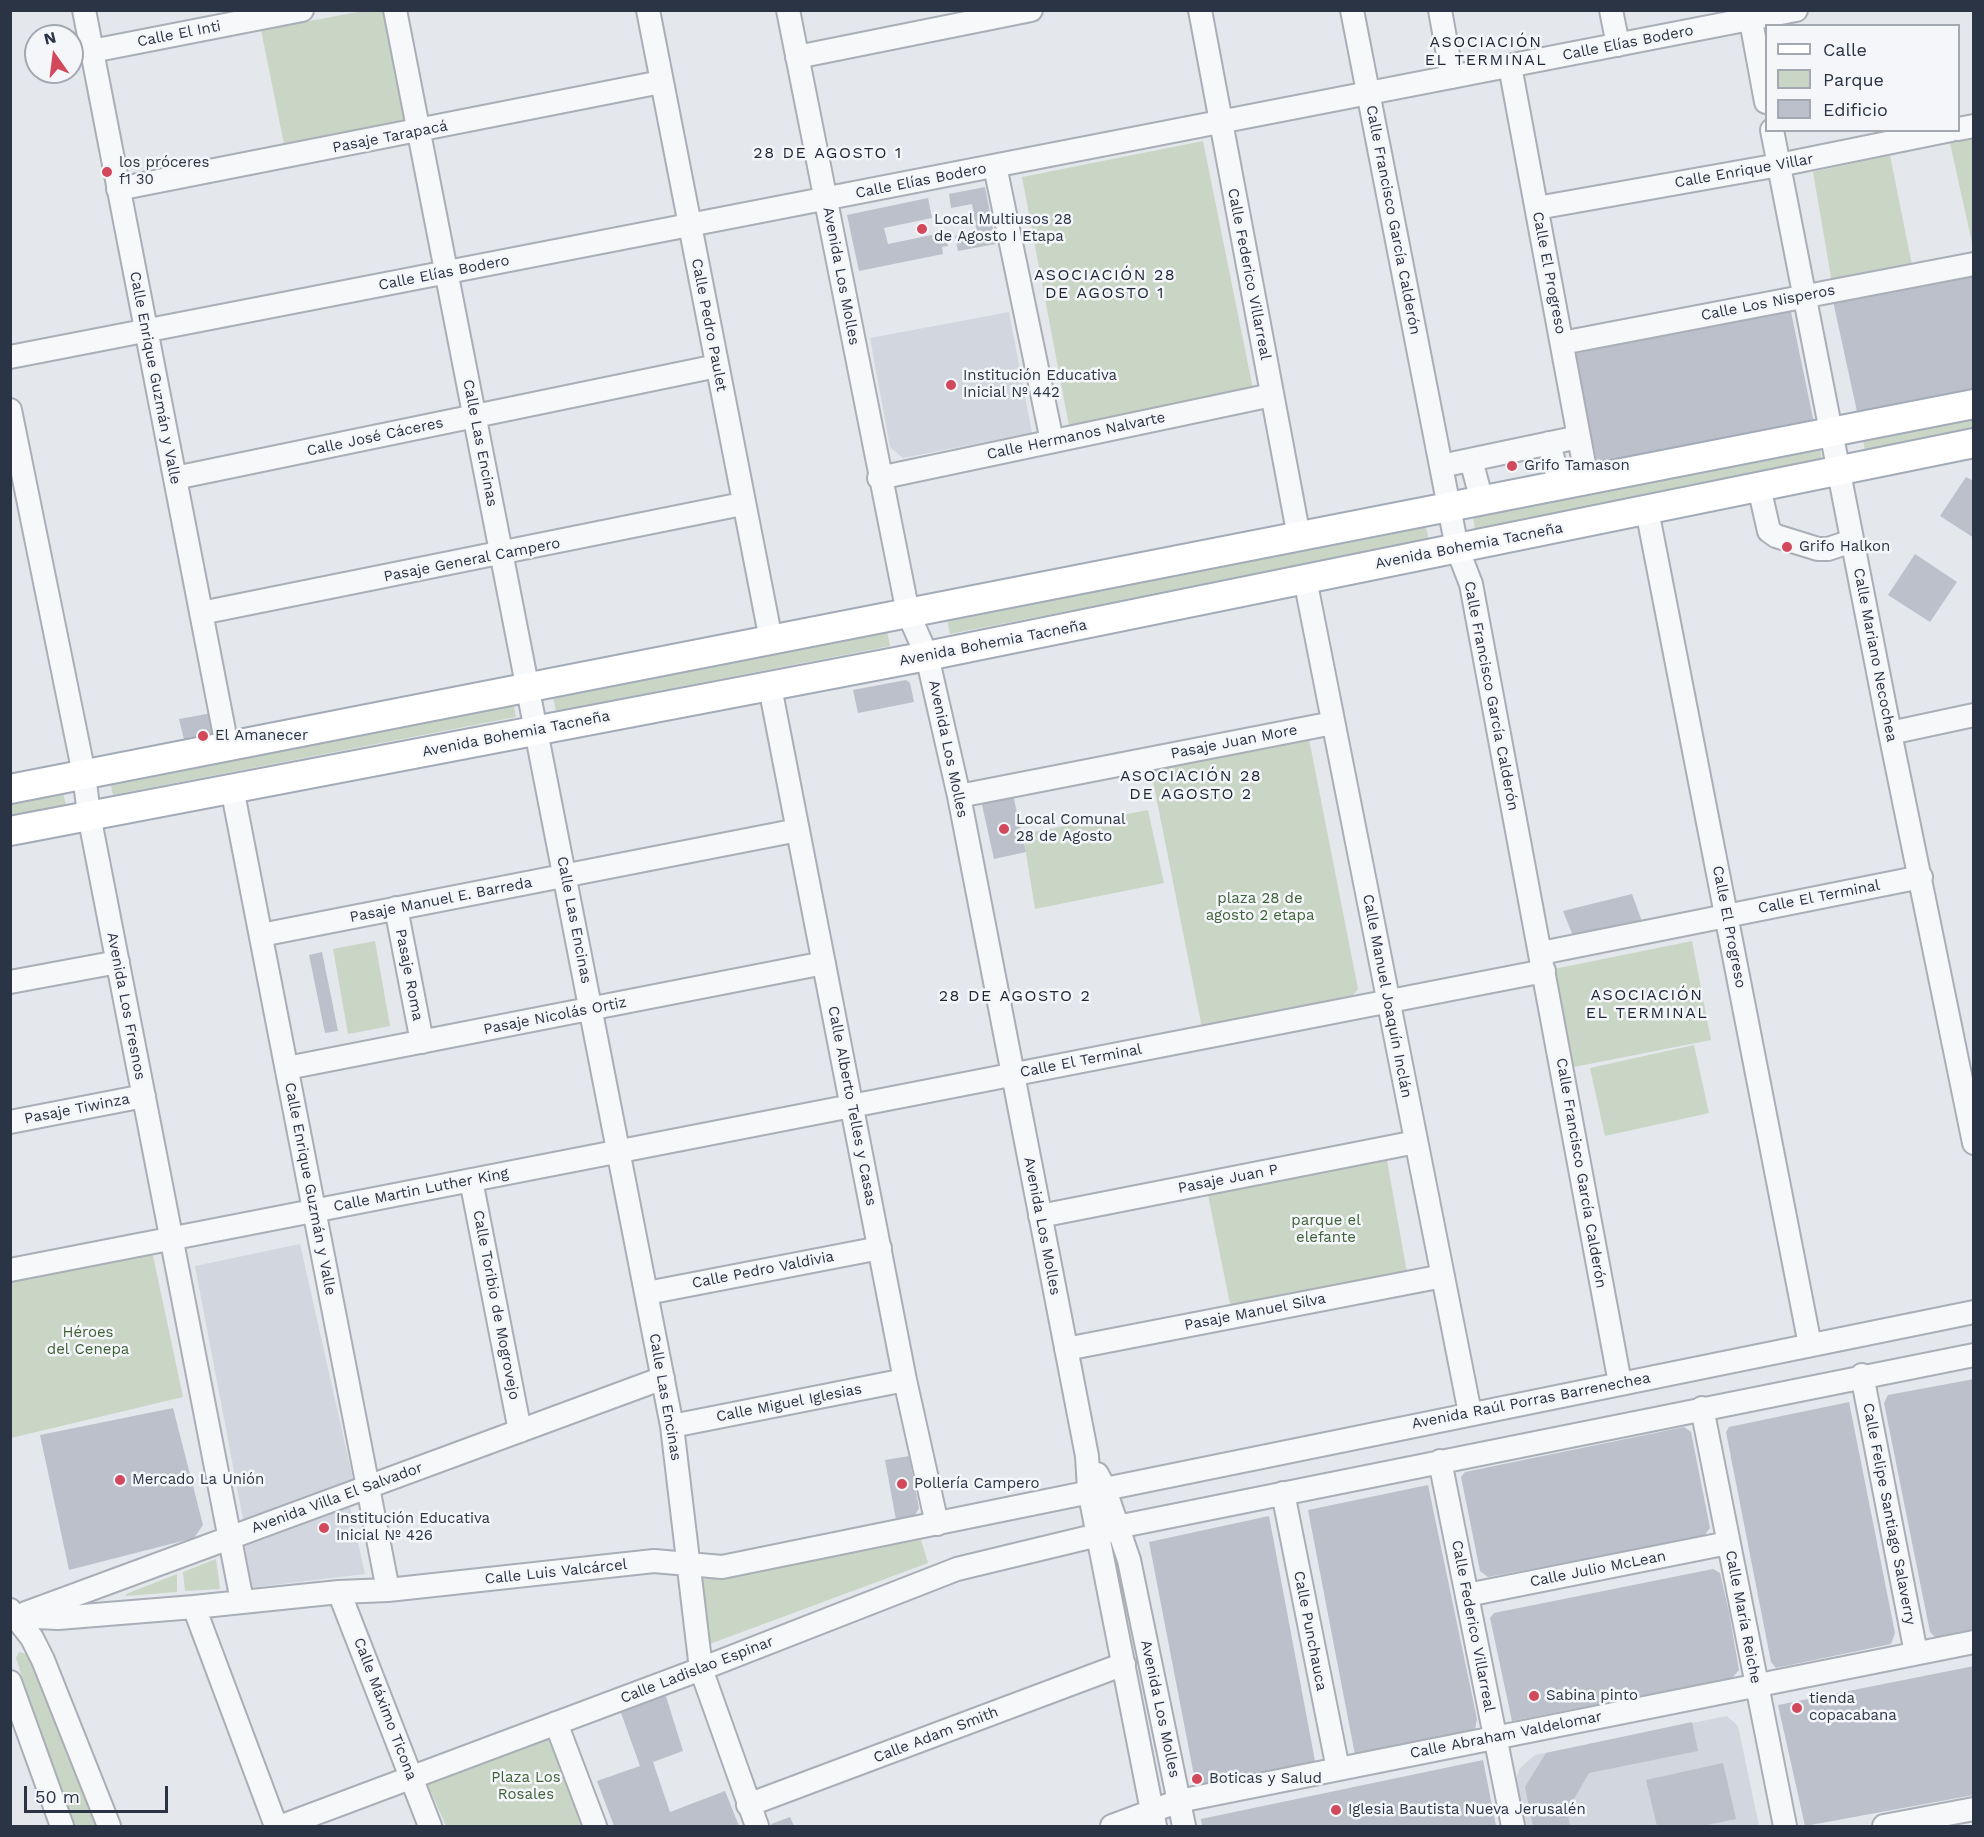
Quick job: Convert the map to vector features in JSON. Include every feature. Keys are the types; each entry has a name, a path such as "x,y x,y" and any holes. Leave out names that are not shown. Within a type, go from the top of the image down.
{"main road":[{"path":"10,789 1974,405"},
{"name":"Avenida Bohemia Tacneña","path":"10,831 927,656 1974,443"}],"street":[{"name":"Calle Enrique Guzmán y Valle","path":"84,10 227,746"},
{"name":"Calle El Inti","path":"92,51 302,10"},
{"name":"Calle Las Encinas","path":"395,10 672,1426 701,1669 756,1827"},
{"name":"Calle Pedro Paulet","path":"648,10 742,504 771,640"},
{"name":"Avenida Los Molles","path":"788,10 827,199 879,478 908,613 927,656 959,796 1066,1349 1088,1456 1107,1531 1124,1664 1154,1819"},
{"path":"797,57 1031,10"},
{"name":"Calle Federico Villarreal","path":"1200,10 1299,537"},
{"name":"Calle Francisco García Calderón","path":"1352,10 1457,548 1471,584 1620,1383"},
{"path":"1440,10 1452,77"},
{"path":"1611,10 1618,45"},
{"name":"Calle Elías Bodero","path":"10,357 1618,45 1750,15 1796,10"},
{"path":"1750,15 1765,92"},
{"name":"Calle El Progreso","path":"1510,66 1587,480"},
{"name":"Pasaje Tarapacá","path":"118,189 661,82"},
{"name":"Calle Mariano Necochea","path":"1772,132 1890,732 1974,1143"},
{"name":"Calle Enrique Villar","path":"1537,208 1779,165 1941,132"},
{"path":"996,166 1052,441"},
{"name":"Calle Los Nisperos","path":"1562,343 1974,264"},
{"name":"Calle José Cáceres","path":"175,478 717,366"},
{"name":"Calle Hermanos Nalvarte","path":"879,478 1272,395"},
{"name":"Avenida Los Fresnos","path":"10,410 84,774 89,815 242,1601"},
{"path":"1441,466 1579,437"},
{"path":"1549,443 1560,486"},
{"path":"1471,460 1482,501"},
{"path":"1759,487 1769,531 1776,536 1818,549 1828,549 1852,541"},
{"name":"Pasaje General Campero","path":"201,613 742,504"},
{"name":"Calle El Progreso","path":"1647,510 1810,1345"},
{"name":"Calle Manuel Joaquín Inclán","path":"1305,579 1470,1413"},
{"name":"Calle Alberto Telles y Casas","path":"770,687 905,1380 937,1524"},
{"path":"1890,732 1974,715"},
{"name":"Pasaje Juan More","path":"959,796 1333,723"},
{"name":"Calle Enrique Guzmán y Valle","path":"232,788 388,1590"},
{"name":"Pasaje Manuel E. Barreda","path":"261,935 798,830"},
{"name":"Calle El Terminal","path":"619,1151 1388,1001 1726,915 1921,877"},
{"name":"Pasaje Roma","path":"396,908 422,1042"},
{"path":"10,982 118,962"},
{"name":"Pasaje Nicolás Ortiz","path":"287,1068 824,963"},
{"name":"Pasaje Tiwinza","path":"10,1122 144,1096"},
{"name":"Pasaje Juan P","path":"1040,1216 1416,1142"},
{"name":"Calle Martin Luther King","path":"10,1270 619,1151"},
{"name":"Calle Toribio de Mogrovejo","path":"471,1180 520,1431"},
{"name":"Calle Pedro Valdivia","path":"647,1293 880,1248"},
{"name":"Pasaje Manuel Silva","path":"1066,1349 1443,1276"},
{"name":"Avenida Raúl Porras Barrenechea","path":"1097,1488 1974,1312"},
{"path":"1107,1531 1440,1461 1974,1355"},
{"name":"Calle Felipe Santiago Salaverry","path":"1862,1376 1916,1653"},
{"name":"Avenida Villa El Salvador","path":"12,1615 229,1538 663,1378"},
{"name":"Calle Miguel Iglesias","path":"672,1426 905,1380"},
{"name":"Calle María Reiche","path":"1702,1408 1785,1827"},
{"name":"Calle Federico Villarreal","path":"1440,1461 1514,1827"},
{"name":"Calle Luis Valcárcel","path":"12,1615 58,1618 194,1607 339,1592 388,1590 654,1561 688,1566 722,1567 937,1524 1097,1488"},
{"name":"Calle Punchauca","path":"1283,1493 1338,1769"},
{"name":"Avenida Los Molles","path":"1107,1531 1129,1560 1184,1827"},
{"name":"Calle Ladislao Espinar","path":"282,1827 701,1669 957,1569 1107,1531"},
{"name":"Calle Julio McLean","path":"1467,1594 1728,1543"},
{"name":"Calle Máximo Ticona","path":"339,1592 430,1827"},
{"path":"194,1607 276,1827"},
{"path":"12,1615 32,1638 43,1660 109,1827"},
{"name":"Calle Abraham Valdelomar","path":"1112,1827 1154,1819 1179,1801 1974,1642"},
{"name":"Calle Adam Smith","path":"748,1805 1124,1664"},
{"path":"10,1682 62,1827"},
{"path":"556,1723 595,1827"},
{"path":"1884,1827 1974,1809"}],"shaded area":[{"name":"Institución Educativa Inicial Nº 442","path":"1009,312 1032,433 903,458 890,447 870,338"},
{"path":"300,1244 354,1484 244,1524 195,1266"},
{"name":"Institución Educativa Inicial Nº 426","path":"350,1507 365,1574 249,1588 238,1549"},
{"path":"1727,1716 1738,1726 1759,1826 1521,1826 1513,1787 1520,1768 1535,1755"}],"green space":[{"path":"363,11 385,11 407,121 284,144 261,30"},
{"path":"1974,138 1973,247 1950,143"},
{"path":"1203,141 1253,389 1069,426 1022,177"},
{"path":"1890,155 1912,265 1832,283 1813,172"},
{"path":"1973,418 1973,438 1867,460 1863,440"},
{"path":"1820,448 1823,467 1475,530 1472,511"},
{"path":"1425,522 1429,541 950,634 946,614"},
{"path":"886,627 890,646 556,711 552,692"},
{"path":"513,700 516,717 113,795 109,778"},
{"name":"plaza 28 de agosto 2 etapa","path":"1308,734 1358,989 1349,1000 1202,1028 1150,766"},
{"path":"62,786 66,806 11,817 11,797"},
{"path":"1148,810 1164,883 1035,909 1023,834"},
{"path":"375,941 390,1026 348,1034 333,949"},
{"path":"1692,941 1711,1040 1574,1067 1554,969"},
{"path":"1694,1045 1709,1113 1605,1136 1590,1068"},
{"name":"parque el elefante","path":"1386,1155 1408,1278 1231,1309 1207,1190"},
{"name":"Héroes del Cenepa","path":"152,1251 183,1397 11,1438 10,1280"},
{"path":"921,1540 928,1563 707,1645 698,1580"},
{"path":"216,1559 220,1589 185,1591 183,1572"},
{"path":"177,1574 177,1592 126,1596 126,1594"},
{"path":"19,1652 31,1655 96,1826 75,1826 43,1742 16,1658"},
{"name":"Plaza Los Rosales","path":"549,1736 583,1826 446,1826 426,1781"}],"building":[{"path":"985,187 996,244 958,251 955,236 977,232 972,204 951,208 949,194"},
{"path":"928,198 932,218 884,228 888,244 946,232 948,246 942,247 943,254 859,271 847,215"},
{"path":"1974,273 1974,400 1859,421 1833,301"},
{"path":"1790,307 1815,428 1599,472 1574,354"},
{"path":"1966,477 1974,481 1974,538 1940,516"},
{"path":"1915,554 1957,582 1930,622 1888,595"},
{"path":"906,680 910,683 914,702 858,713 853,690"},
{"path":"212,713 218,731 211,742 186,748 179,719"},
{"name":"Local Comunal 28 de Agosto","path":"1013,795 1026,852 994,859 982,805 983,802"},
{"path":"1632,894 1643,924 1573,936 1563,911"},
{"path":"322,952 338,1031 325,1033 309,955"},
{"path":"1974,1379 1974,1630 1936,1638 1930,1632 1884,1403 1888,1395"},
{"path":"1849,1402 1895,1633 1891,1644 1776,1668 1771,1662 1726,1432 1729,1427"},
{"name":"Mercado La Unión","path":"173,1408 203,1525 194,1538 69,1570 40,1435"},
{"path":"1684,1427 1691,1432 1710,1528 1703,1537 1488,1577 1480,1571 1461,1477 1465,1472"},
{"name":"Pollería Campero","path":"909,1456 919,1508 914,1517 896,1520 885,1460"},
{"path":"1428,1485 1477,1719 1475,1730 1355,1755 1308,1510"},
{"path":"1269,1516 1315,1761 1196,1786 1149,1542"},
{"path":"1713,1569 1720,1573 1729,1612 1739,1670 1732,1678 1512,1721 1490,1618 1494,1613"},
{"path":"1974,1666 1974,1795 1805,1826 1778,1705"},
{"path":"665,1693 683,1751 653,1762 670,1812 725,1791 739,1826 614,1826 597,1781 640,1766 620,1710"},
{"path":"1692,1722 1698,1751 1589,1773 1567,1811 1570,1826 1533,1826 1525,1787 1546,1753"},
{"path":"1483,1760 1496,1826 1202,1826 1201,1819"},
{"path":"1723,1763 1736,1819 1702,1826 1657,1826 1646,1780"},
{"path":"790,1817 794,1826 772,1826 771,1824"}],"place":[{"name":"los próceres f1 30","path":"107,172"},
{"name":"Local Multiusos 28 de Agosto I Etapa","path":"922,229"},
{"name":"Institución Educativa Inicial Nº 442","path":"951,385"},
{"name":"Grifo Tamason","path":"1512,466"},
{"name":"Grifo Halkon","path":"1787,547"},
{"name":"El Amanecer","path":"203,736"},
{"name":"Local Comunal 28 de Agosto","path":"1004,829"},
{"name":"Mercado La Unión","path":"120,1480"},
{"name":"Pollería Campero","path":"902,1484"},
{"name":"Institución Educativa Inicial Nº 426","path":"324,1528"},
{"name":"Sabina pinto","path":"1534,1696"},
{"name":"tienda copacabana","path":"1797,1708"},
{"name":"Boticas y Salud","path":"1197,1779"},
{"name":"Iglesia Bautista Nueva Jerusalén","path":"1336,1810"}],"district":[{"name":"ASOCIACIÓN EL TERMINAL","path":"1486,51"},
{"name":"28 DE AGOSTO 1","path":"828,153"},
{"name":"ASOCIACIÓN 28 DE AGOSTO 1","path":"1105,284"},
{"name":"ASOCIACIÓN 28 DE AGOSTO 2","path":"1191,785"},
{"name":"28 DE AGOSTO 2","path":"1015,996"},
{"name":"ASOCIACIÓN EL TERMINAL","path":"1647,1004"}]}
